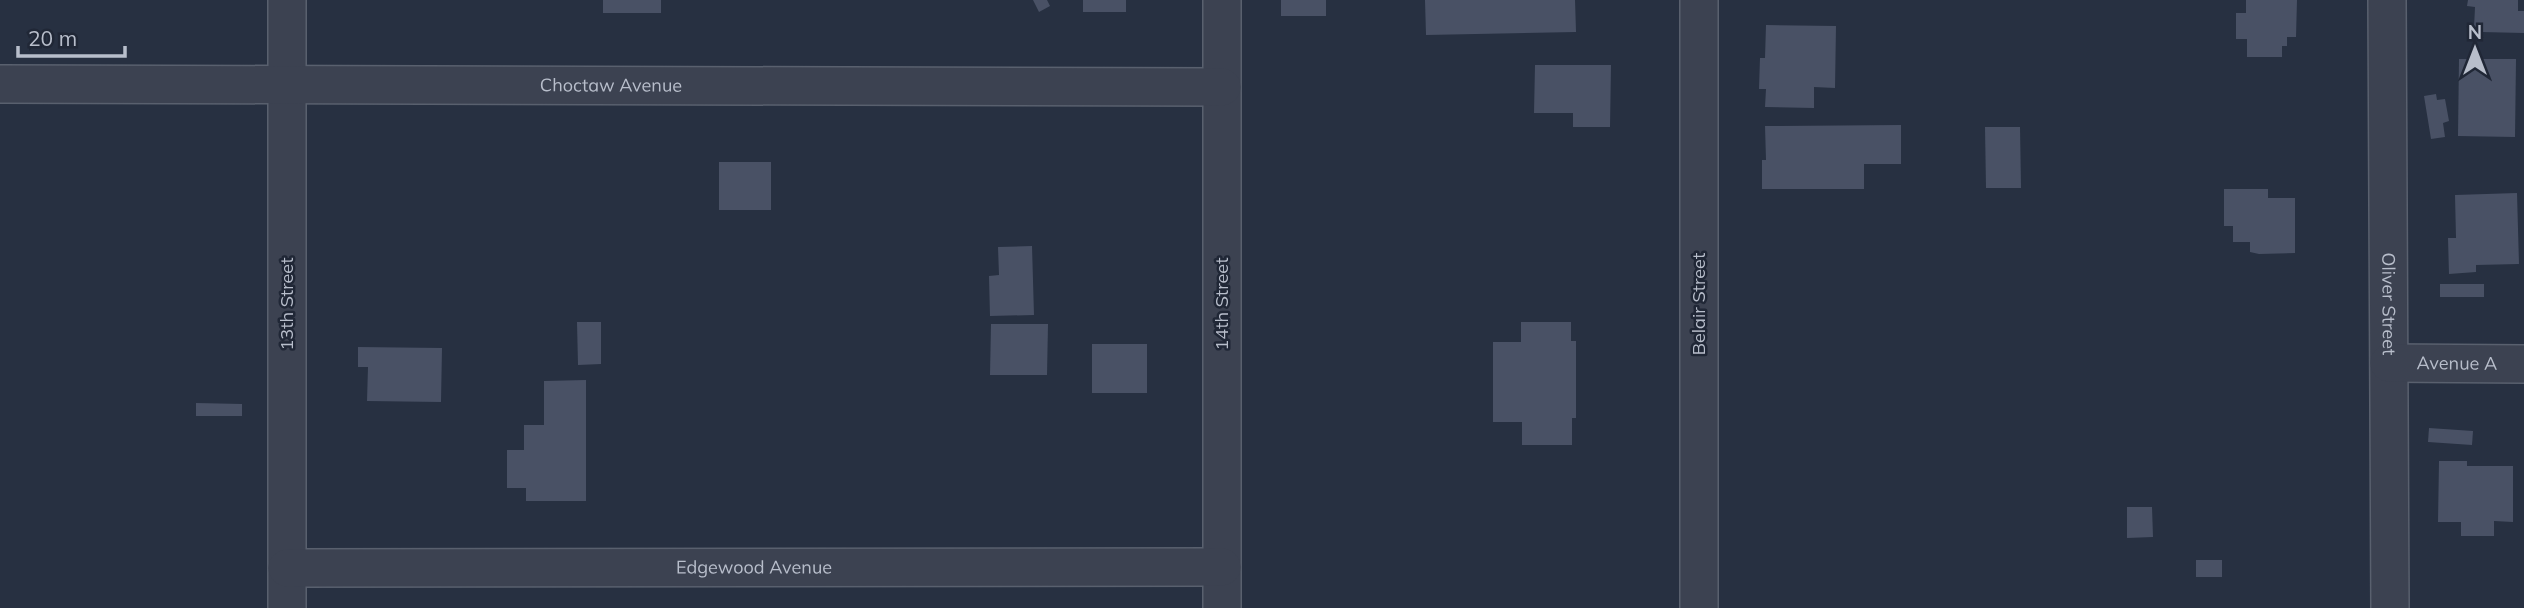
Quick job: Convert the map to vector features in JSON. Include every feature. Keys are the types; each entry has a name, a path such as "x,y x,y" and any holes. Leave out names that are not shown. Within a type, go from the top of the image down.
{"street":[{"name":"13th Street","path":"287,0 287,608"},
{"name":"14th Street","path":"1222,0 1222,608"},
{"name":"Belair Street","path":"1699,0 1699,608"},
{"name":"Oliver Street","path":"2388,0 2390,608"},
{"name":"Choctaw Avenue","path":"0,84 1222,87"},
{"name":"Avenue A","path":"2389,363 2524,364"},
{"name":"Edgewood Avenue","path":"287,568 1222,567"}],"building":[{"path":"603,0 661,0 661,13 603,13"},
{"path":"1033,0 1047,0 1050,6 1039,12"},
{"path":"1083,0 1126,0 1126,12 1083,12"},
{"path":"1281,0 1326,0 1326,16 1281,16"},
{"path":"1425,0 1575,0 1576,32 1426,35"},
{"path":"2246,0 2297,0 2296,37 2287,37 2287,46 2282,46 2282,57 2247,57 2247,39 2236,39 2236,13 2246,13"},
{"path":"2468,0 2518,0 2518,11 2524,11 2524,33 2481,32 2481,28 2474,28 2475,7 2467,6"},
{"path":"1766,25 1836,26 1835,88 1814,87 1814,108 1765,107 1766,89 1759,89 1760,58 1765,58"},
{"path":"2459,59 2516,59 2515,137 2458,136"},
{"path":"1535,65 1611,65 1610,127 1573,127 1573,113 1534,113"},
{"path":"2436,94 2437,100 2445,99 2449,121 2443,123 2445,137 2431,139 2424,96"},
{"path":"1901,125 1901,164 1864,164 1864,189 1762,189 1762,160 1766,160 1765,126"},
{"path":"1985,127 2020,127 2021,188 1986,188"},
{"path":"719,162 771,162 771,210 719,210"},
{"path":"2224,189 2268,189 2268,198 2295,198 2295,253 2259,254 2250,252 2250,242 2233,242 2233,226 2224,226"},
{"path":"2517,193 2519,264 2476,265 2476,272 2449,274 2448,238 2456,238 2455,195"},
{"path":"1032,246 1034,315 990,316 989,276 999,275 998,247"},
{"path":"2440,284 2484,284 2484,297 2440,297"},
{"path":"577,322 601,322 601,364 578,365"},
{"path":"1521,322 1571,322 1571,341 1576,341 1576,418 1572,418 1572,445 1522,445 1522,422 1493,422 1493,342 1521,342"},
{"path":"991,324 1048,324 1047,375 990,375"},
{"path":"1092,344 1147,344 1147,393 1092,393"},
{"path":"358,347 442,348 441,402 367,401 368,367 358,367"},
{"path":"586,380 586,501 526,501 526,488 507,488 507,450 524,450 524,425 544,425 544,381"},
{"path":"196,403 242,404 242,416 196,416"},
{"path":"2429,428 2473,431 2472,445 2428,442"},
{"path":"2439,461 2467,461 2467,466 2513,466 2513,522 2494,521 2494,536 2461,536 2461,522 2438,522"},
{"path":"2127,507 2152,507 2153,537 2127,538"},
{"path":"2196,560 2222,560 2222,577 2196,577"}]}
